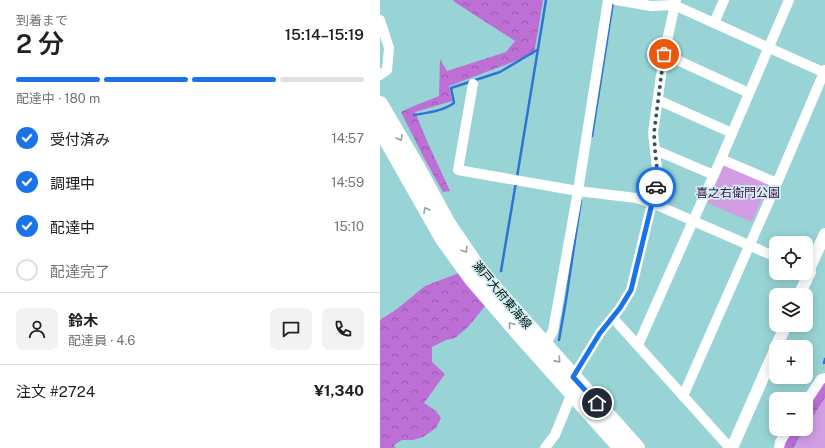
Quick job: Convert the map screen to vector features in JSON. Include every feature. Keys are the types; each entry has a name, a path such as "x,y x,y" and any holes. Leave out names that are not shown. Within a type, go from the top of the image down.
{"main road":[{"name":"瀬戸大府東海線","path":"380,104 448,224 482,274 637,448"},
{"name":"瀬戸大府東海線","path":"380,128 447,244 472,279 622,448"}],"street":[{"path":"545,345 553,331 578,191 608,0"},
{"path":"616,0 651,6 675,3 714,23 825,72 683,396"},
{"path":"714,23 724,0"},
{"path":"638,345 714,175 789,0"},
{"path":"573,377 600,333 613,318 631,290 658,178 654,133 664,54 675,3"},
{"path":"380,20 389,48 387,70 380,75"},
{"path":"664,54 749,93"},
{"path":"473,84 458,170 578,191 636,198 693,220 769,254"},
{"path":"658,100 732,133"},
{"path":"655,150 714,175"},
{"path":"721,159 777,183"},
{"path":"813,260 825,234"},
{"path":"613,318 731,448 769,364"},
{"path":"813,392 821,379 825,378"},
{"path":"545,448 555,435 572,393"},
{"path":"779,448 780,442 784,436"}],"green space":[{"path":"543,0 534,54 449,86 452,101 415,112 450,191 443,192 401,112 439,96 440,59 447,71 506,52 515,41 453,1"},
{"name":"喜之右衛門公園","path":"724,165 768,184 752,222 707,203"},
{"path":"459,273 485,306 468,327 455,338 446,340 432,347 432,362 445,374 424,403 436,411 441,418 436,428 423,437 413,440 402,440 394,445 395,448 380,448 380,320 397,309 425,286"},
{"path":"825,381 825,398 813,416 813,398"},
{"path":"825,398 825,448 795,448 801,436 813,436 813,417"},
{"path":"790,436 801,436 794,448 784,448"}],"waterway":[{"path":"517,177 546,0"},
{"path":"592,136 613,2"},
{"path":"414,115 435,111 450,106 454,103 451,88 500,72 537,50"},
{"path":"501,271 516,182"},
{"path":"559,340 581,200"},
{"path":"824,363 825,359"}],"way so far":[{"path":"656,187 658,178 654,133 664,54"}],"route":[{"path":"597,403 573,377 600,333 620,308 631,290 656,187"}]}
